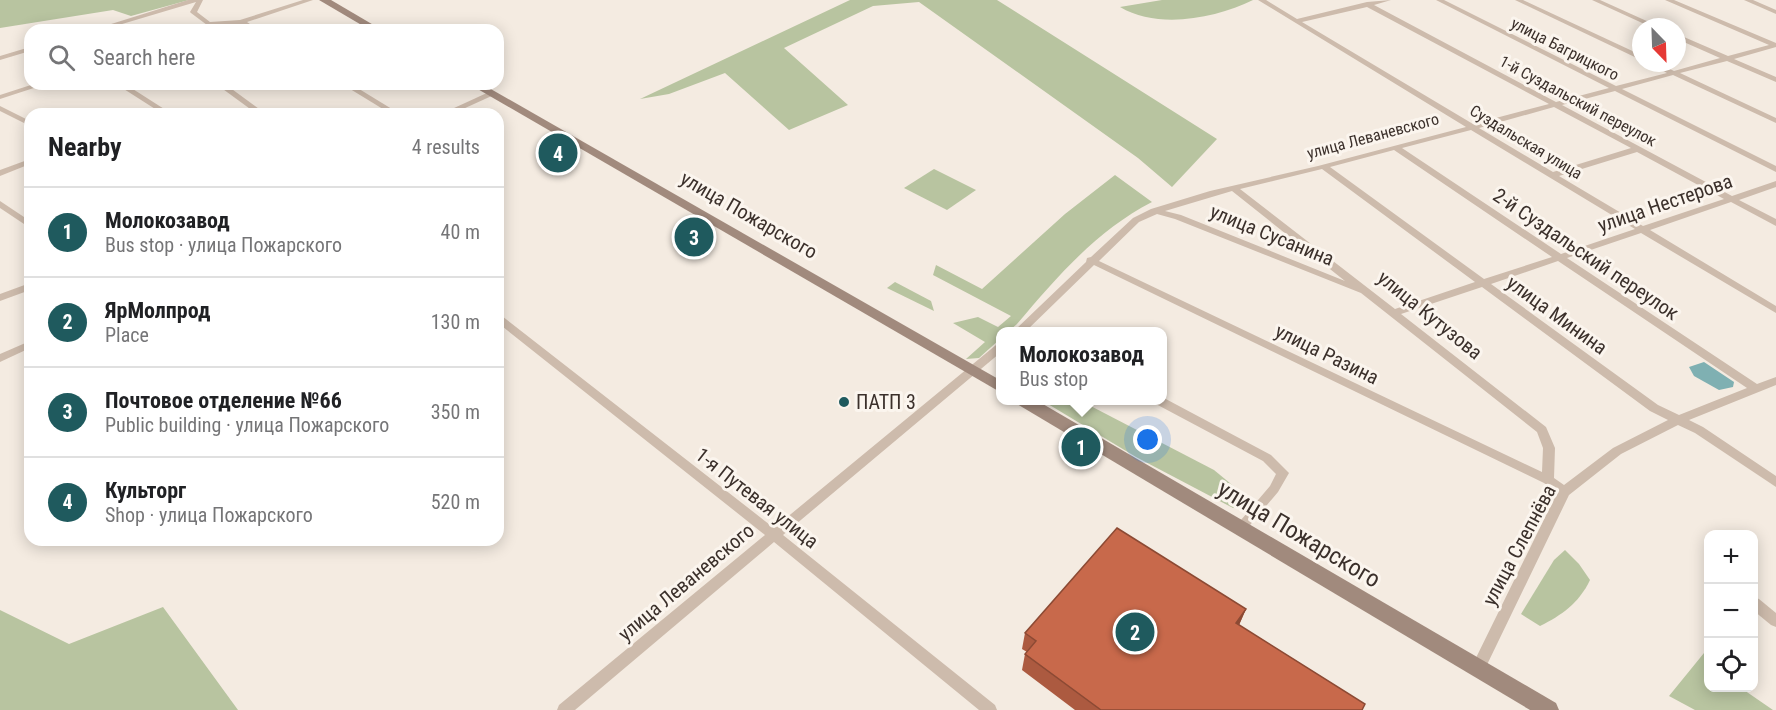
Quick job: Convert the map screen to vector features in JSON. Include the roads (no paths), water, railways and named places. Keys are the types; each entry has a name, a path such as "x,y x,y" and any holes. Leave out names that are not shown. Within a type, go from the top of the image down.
{"street":[{"path":"115,24 195,0"},
{"path":"200,0 193,12 209,24 242,22 246,24"},
{"path":"236,24 310,0"},
{"path":"324,0 366,24"},
{"name":"Суздальская улица","path":"1261,0 1776,310"},
{"path":"1295,21 1388,0"},
{"name":"улица Багрицкого","path":"1439,0 1776,169"},
{"path":"1518,0 1632,54"},
{"path":"1595,0 1636,18"},
{"path":"1668,0 1776,45"},
{"path":"1747,0 1776,12"},
{"name":"1-й Суздальский переулок","path":"1367,4 1776,224"},
{"path":"1686,40 1776,80"},
{"name":"улица Леваневского","path":"1026,327 1090,260 1136,220 1183,201 1324,167 1776,45"},
{"path":"0,58 24,51"},
{"path":"1673,73 1776,121"},
{"path":"0,97 24,90"},
{"path":"130,90 158,108"},
{"path":"228,90 254,108"},
{"path":"356,90 386,108"},
{"name":"улица Пожарского","path":"485,90 996,385"},
{"path":"459,108 492,94"},
{"path":"0,108 24,121"},
{"name":"2-й Суздальский переулок","path":"1396,148 1756,389"},
{"path":"1552,175 1637,150"},
{"path":"0,173 24,163"},
{"name":"улица Минина","path":"1324,167 1654,408 1699,430 1776,482"},
{"name":"улица Нестерова","path":"1395,313 1776,184"},
{"name":"улица Кутузова","path":"1235,189 1542,430 1549,448 1548,480"},
{"path":"0,204 24,221"},
{"name":"улица Сусанина","path":"1154,212 1178,217 1374,296"},
{"name":"улица Разина","path":"1090,260 1548,480"},
{"path":"0,298 24,288"},
{"name":"1-я Путевая улица","path":"504,323 838,585 990,710"},
{"path":"0,358 24,348"},
{"name":"улица Леваневского","path":"564,710 996,350"},
{"name":"улица Слепнёва","path":"1478,668 1564,492 1617,451 1678,420 1776,381"},
{"name":"улица Пожарского","path":"1032,405 1550,710"},
{"path":"1167,405 1267,458 1283,473 1274,489 1241,527"},
{"path":"1548,480 1564,492"},
{"path":"1758,606 1776,621"}],"water":[{"path":"1704,362 1734,382 1733,387 1719,390 1694,376 1689,367"}],"place":[{"name":"Культорг","path":"558,153"},
{"name":"Почтовое отделение №66","path":"694,237"},
{"name":"ПАТП 3","path":"844,402"},
{"name":"Молокозавод","path":"1081,447"},
{"name":"ЯрМолпрод","path":"1135,632"}]}
